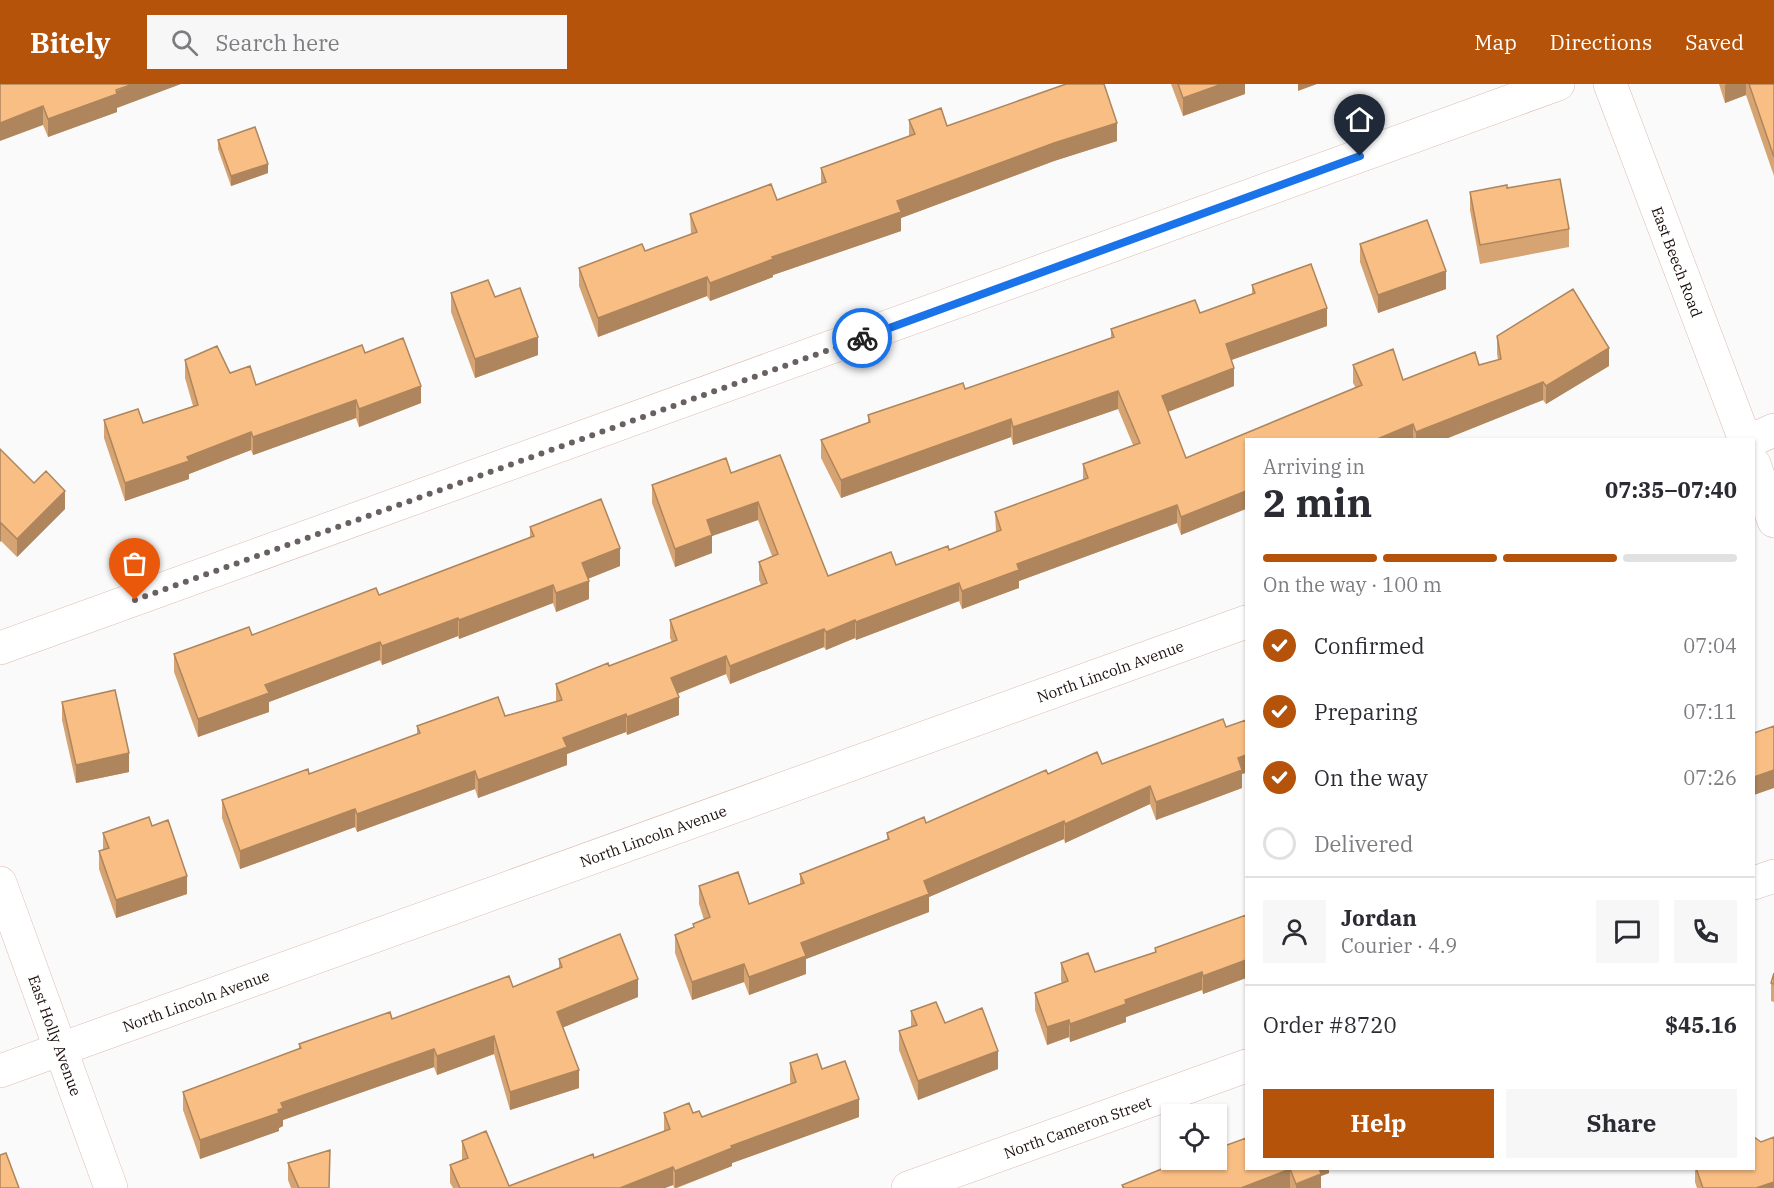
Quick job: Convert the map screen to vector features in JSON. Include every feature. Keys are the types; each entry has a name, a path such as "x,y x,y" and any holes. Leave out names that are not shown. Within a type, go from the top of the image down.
{"street":[{"path":"0,648 1558,84"},
{"name":"East Beech Road","path":"1610,84 1744,438"},
{"path":"1755,439 1774,430"},
{"path":"1755,467 1774,521"},
{"name":"North Lincoln Avenue","path":"0,1071 1245,622"},
{"path":"1755,883 1774,876"},
{"name":"East Holly Avenue","path":"0,883 111,1188"},
{"name":"North Cameron Street","path":"908,1188 1245,1066"}],"building":[{"path":"0,84 133,84 116,90 117,94 48,119 43,106 0,123"},
{"path":"1066,84 1104,84 1117,123 1054,143 897,201 901,212 772,257 773,259 710,283 707,277 598,318 579,268 642,244 645,251 697,232 690,214 771,184 777,200 826,182 821,168 915,134 909,120 941,108 947,126"},
{"path":"1178,84 1222,84 1183,98"},
{"path":"1749,84 1774,84 1774,157"},
{"path":"255,127 268,164 231,176 218,140"},
{"path":"1560,179 1569,229 1480,245 1470,192"},
{"path":"1427,220 1446,271 1378,295 1360,244"},
{"path":"1311,264 1327,308 1226,344 1234,368 1162,396 1186,458 1362,385 1353,365 1393,349 1403,380 1475,352 1479,365 1501,359 1497,336 1573,289 1609,348 1546,386 1543,382 1416,432 1413,424 1380,438 1245,438 1245,491 1181,517 1177,505 1017,564 1019,570 962,591 959,583 856,622 855,620 826,632 824,629 730,666 726,656 671,678 679,697 563,738 567,747 478,780 475,771 357,814 355,809 240,851 222,800 308,769 309,774 420,733 417,726 498,697 505,716 562,700 556,684 608,663 609,666 677,640 670,620 767,583 759,562 778,554 758,502 707,520 712,535 675,549 652,485 726,458 731,473 780,455 828,576 891,552 896,565 948,546 949,550 1001,530 995,512 1088,478 1083,464 1140,443 1118,391 1013,427 1011,419 841,480 821,440 870,422 868,415 963,383 965,389 1114,337 1111,329 1195,300 1200,313 1255,293 1252,285"},
{"path":"488,280 495,297 520,288 538,337 475,359 451,293"},
{"path":"403,338 421,386 359,409 356,400 253,437 251,432 187,457 189,461 125,483 104,420 138,409 143,423 198,405 185,360 217,346 230,373 250,366 256,385 362,345 365,353"},
{"path":"0,449 34,483 46,471 65,491 17,539 0,524"},
{"path":"601,499 620,548 582,563 589,581 556,593 553,585 382,646 380,642 265,685 269,693 198,719 174,654 249,627 252,635 376,588 379,595 534,536 530,527"},
{"path":"115,690 129,753 76,765 62,702"},
{"path":"1223,719 1226,727 1245,720 1245,755 1238,758 1242,770 1156,802 1150,786 1065,824 1064,821 924,881 929,894 801,943 806,956 749,977 744,964 692,982 675,935 710,917 699,886 738,872 749,904 804,883 800,874 889,839 887,833 924,817 926,823 1046,770 1048,774 1097,752 1102,764"},
{"path":"1774,726 1774,770 1755,777 1755,733"},
{"path":"149,817 152,826 168,820 187,876 116,900 99,851 109,848 103,833"},
{"path":"1245,915 1245,960 1203,976 1202,972 1125,1000 1126,1004 1070,1024 1069,1020 1047,1027 1035,993 1068,981 1061,963 1088,953 1095,972 1156,952 1155,948"},
{"path":"620,934 638,979 557,1012 579,1070 510,1092 494,1036 437,1056 434,1049 281,1103 283,1108 278,1110 279,1113 200,1140 183,1092 301,1048 299,1044 390,1012 392,1019 509,976 513,987 562,967 559,959"},
{"path":"936,1002 945,1023 982,1008 998,1051 918,1081 899,1031 917,1025 911,1011"},
{"path":"817,1054 822,1069 845,1061 859,1099 731,1146 732,1148 675,1171 673,1167 620,1188 460,1188 450,1165 468,1158 462,1141 486,1131 509,1186 593,1154 594,1158 670,1129 664,1113 689,1103 693,1113 699,1111 702,1117 796,1082 790,1063"},
{"path":"1774,1137 1774,1182 1756,1188 1703,1188 1697,1170 1755,1170 1755,1138 1761,1142"},
{"path":"1245,1138 1245,1170 1287,1170 1241,1188 1124,1188 1122,1185 1161,1169 1227,1170 1227,1145"},
{"path":"330,1150 329,1188 299,1188 288,1163"},
{"path":"6,1153 19,1188 0,1188 0,1155"},
{"path":"1290,1170 1320,1170 1321,1174 1296,1184"}],"way so far":[{"path":"135,600 862,338"}],"route":[{"path":"862,338 1360,156"}]}
